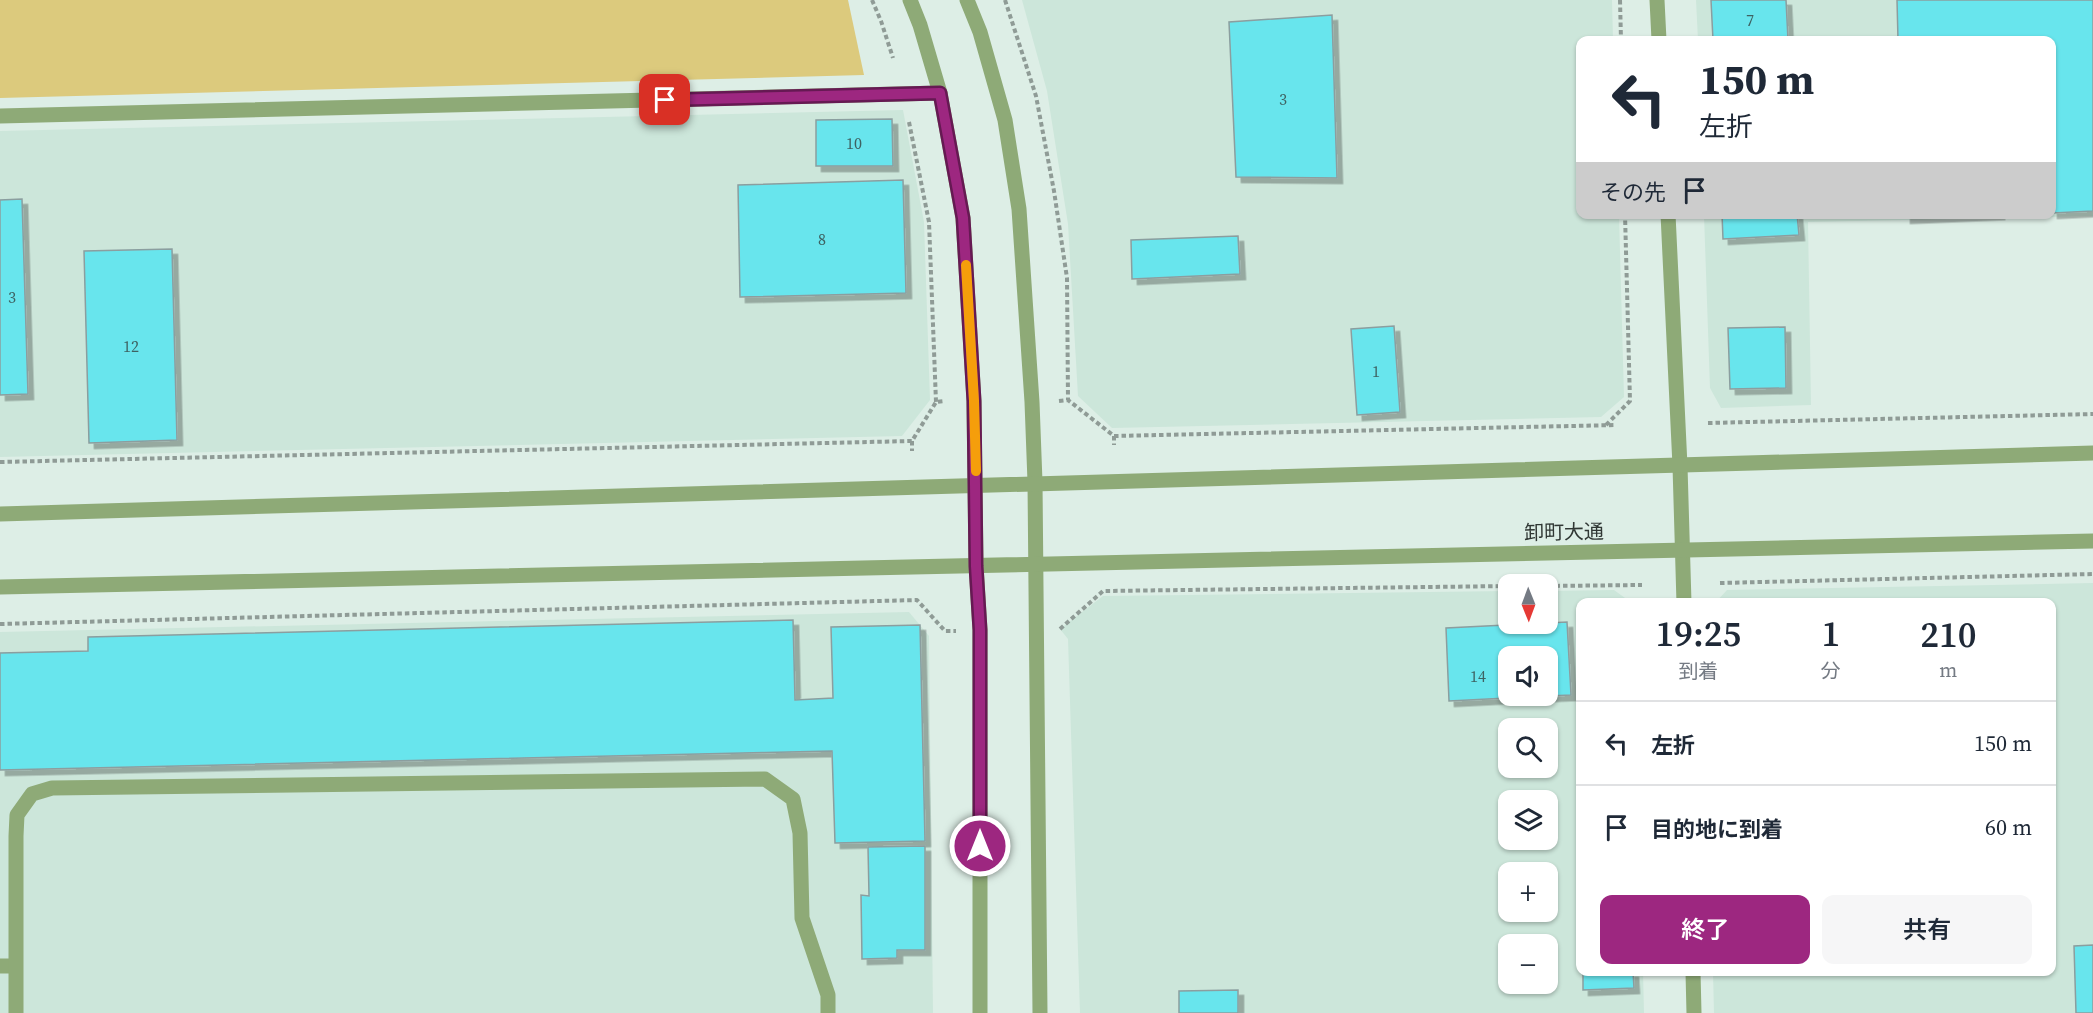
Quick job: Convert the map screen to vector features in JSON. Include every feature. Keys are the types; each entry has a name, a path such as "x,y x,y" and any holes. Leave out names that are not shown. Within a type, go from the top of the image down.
{"street":[{"path":"910,0 920,25 940,93 963,218 974,401 976,566 980,630 980,1013"},
{"path":"967,0 980,32 1005,120 1019,209 1035,482 1040,1013"},
{"path":"1657,0 1659,36"},
{"path":"0,116 940,93"},
{"path":"1668,219 1684,598"},
{"path":"0,514 1035,482 2093,453"},
{"name":"卸町大通","path":"0,587 2093,542"},
{"path":"16,1013 8,966 15,836 17,815 32,794 52,788 765,779 793,799 800,833 802,918 828,995 828,1013"},
{"path":"1693,976 1694,1013"}],"path":[{"path":"872,0 893,58"},
{"path":"1005,0 1036,96 1054,191 1067,278 1068,400"},
{"path":"1620,0 1621,36"},
{"path":"909,122 929,222 936,402 912,441 912,451"},
{"path":"1605,425 1630,401 1625,219"},
{"path":"1059,401 1068,400 1114,436 1616,425"},
{"path":"936,402 945,401"},
{"path":"1708,423 2093,414"},
{"path":"1114,436 1114,445"},
{"path":"0,462 912,441"},
{"path":"1720,583 2093,574"},
{"path":"1558,586 1642,585"},
{"path":"1054,628 1060,629 1104,591 1498,586"},
{"path":"0,624 917,600 945,632 957,631"}],"shaded area":[{"path":"0,0 848,0 864,75 0,98"},
{"path":"1022,0 1612,0 1613,36 1576,36 1576,219 1619,219 1624,397 1601,417 1112,428 1078,396 1068,224 1047,91"},
{"path":"1696,0 2093,0 2093,216 2056,217 2056,36 1698,36"},
{"path":"903,110 924,222 930,400 902,436 0,457 0,131"},
{"path":"1704,219 1950,219 1808,222 1811,405 1721,408 1710,388"},
{"path":"2093,583 2093,1013 1714,1013 1713,976 2056,976 2056,598 1720,598 1727,590"},
{"path":"1614,590 1625,598 1576,598 1576,976 1643,976 1644,1013 1080,1013 1068,639 1060,629 1103,596 1498,591 1498,634 1558,634 1558,591"},
{"path":"909,612 929,636 933,1013 0,1013 0,632"}],"building":[{"path":"1711,0 1786,0 1788,36 1713,36"},
{"path":"1897,0 2093,0 2093,211 2056,213 2056,36 1898,36"},
{"path":"1332,15 1337,178 1236,177 1229,22"},
{"path":"892,119 893,166 816,166 816,120"},
{"path":"903,180 906,293 740,297 738,185"},
{"path":"22,199 28,394 0,395 0,200"},
{"path":"1722,219 1797,219 1799,235 1723,239"},
{"path":"1238,236 1240,274 1132,279 1131,240"},
{"path":"172,249 177,440 89,443 84,251"},
{"path":"1394,326 1400,412 1357,415 1351,329"},
{"path":"1785,327 1786,388 1730,389 1728,328"},
{"path":"793,620 795,700 833,698 831,627 920,625 925,841 835,843 832,751 0,770 0,653 88,651 88,637"},
{"path":"1558,622 1567,622 1571,695 1558,696 1558,646 1498,646 1498,698 1449,701 1446,628 1498,625 1498,634 1558,634"},
{"path":"925,846 925,950 897,950 897,958 862,959 861,895 869,896 868,847"},
{"path":"2093,945 2093,1013 2076,1013 2074,946"},
{"path":"1583,976 1633,976 1634,988 1583,990"},
{"path":"1238,990 1238,1013 1179,1013 1179,991"}],"slow traffic":[{"path":"966,265 976,471"}],"route":[{"path":"665,100 940,93 963,218 974,401 976,566 980,630 980,846"}]}
